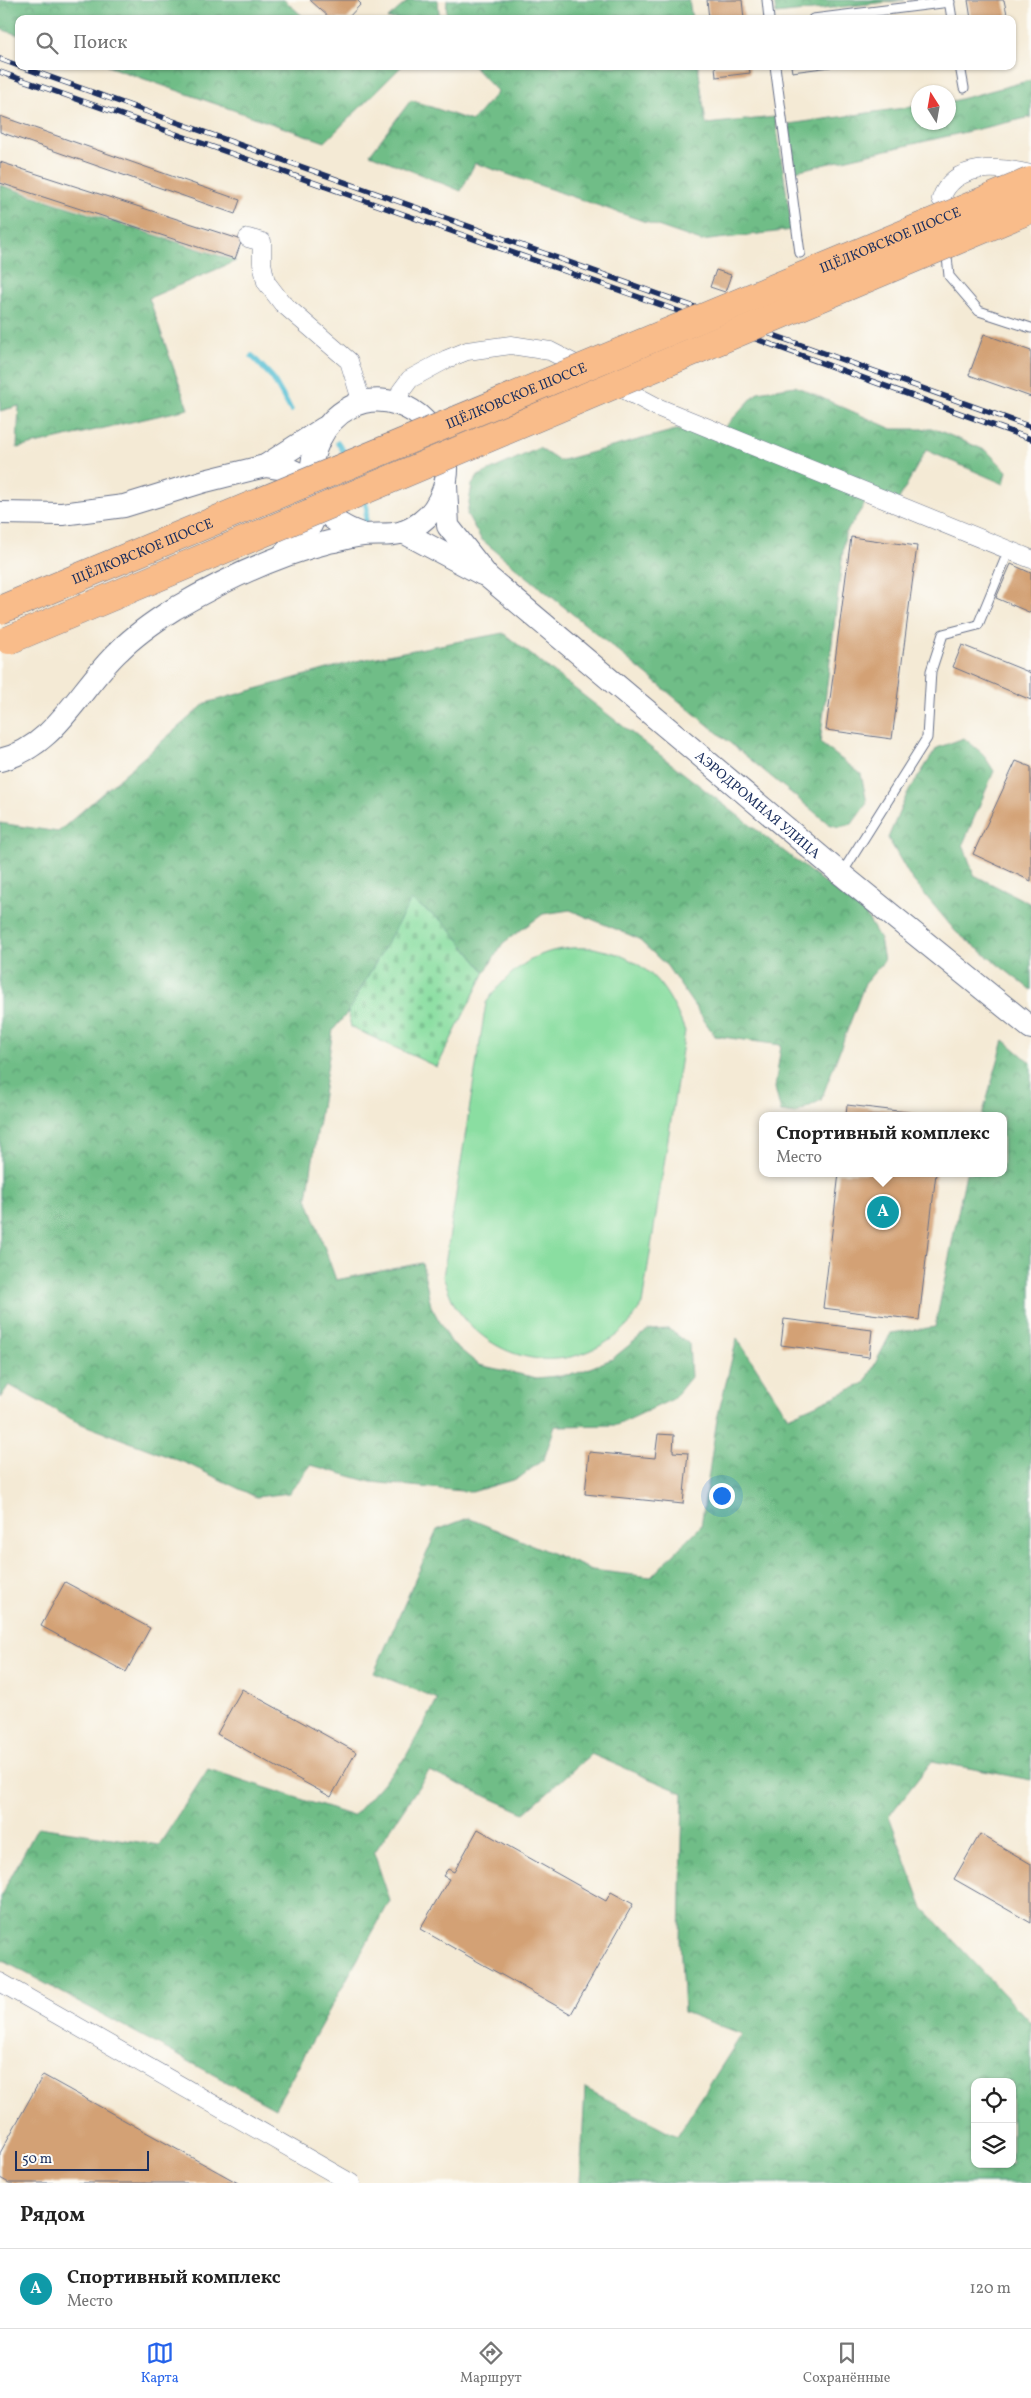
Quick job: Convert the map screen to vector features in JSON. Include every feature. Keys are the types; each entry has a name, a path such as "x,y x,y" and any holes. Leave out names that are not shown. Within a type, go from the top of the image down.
{"main road":[{"name":"ЩЁЛКОВСКОЕ ШОССЕ","path":"0,610 1031,182"},
{"name":"ЩЁЛКОВСКОЕ ШОССЕ","path":"9,640 1031,209"}],"street":[{"path":"942,199 944,192 954,180 966,172 1000,169 1031,175 1031,186"},
{"path":"248,238 262,242 262,264 266,282 282,304 349,361 362,403"},
{"path":"397,404 401,391 410,379 447,359 467,351 512,345 550,351 657,406 1031,559"},
{"path":"0,513 62,514 124,506 205,481 265,466 324,428 344,411 362,403 397,404 420,415 437,434 446,457 448,526 488,577"},
{"path":"324,428 313,452 312,479 321,504 339,524 364,535"},
{"path":"265,466 291,470 312,479"},
{"path":"0,760 16,756 39,743 118,651 145,628 175,609 229,581 280,558 328,542 364,535 388,536 403,532 422,522 436,506 446,482"},
{"path":"280,558 311,525 321,504"},
{"path":"403,532 488,577"},
{"name":"АЭРОДРОМНАЯ УЛИЦА","path":"488,577 841,874 1031,1028"},
{"path":"0,1982 351,2183"}],"lane":[{"path":"767,0 769,15"},
{"path":"843,15 950,1 952,15"},
{"path":"776,70 800,253"},
{"path":"961,70 964,88"},
{"path":"942,199 949,276 979,311 1031,328"},
{"path":"841,874 927,738 931,671 943,634 978,625 1009,550"}],"green space":[{"path":"0,0 284,0 301,15 15,15 15,34 0,29"},
{"path":"409,0 438,0 438,15 392,15"},
{"path":"447,0 689,0 691,15 446,15"},
{"path":"774,0 905,0 776,14"},
{"path":"118,70 398,70 325,142"},
{"path":"477,70 699,70 706,124 775,117 792,230 701,241 475,163 461,191 370,154 411,100 472,121 498,92"},
{"path":"1031,80 1031,117 795,171 789,124 911,107 911,130 956,130 956,100"},
{"path":"0,185 236,261 149,298 188,409 17,448 19,406 0,411"},
{"path":"795,386 892,429 935,429 987,451 1007,471 1004,484 926,450 895,506 870,496 845,534 820,743 861,774 867,803 852,824 839,827 829,824 481,539 467,514 472,485 478,476 539,448 559,461 676,430 723,429 758,392"},
{"path":"503,633 866,915 880,939 884,961 865,983 821,1100 799,1112 781,1112 775,1088 781,1045 715,1036 667,966 637,938 570,910 543,914 503,943 485,972 446,924 411,901 348,1012 333,1030 307,1198 336,1280 422,1263 431,1306 451,1342 479,1365 537,1378 575,1374 612,1359 648,1330 669,1329 689,1344 691,1377 673,1399 617,1425 555,1426 544,1459 519,1478 472,1492 371,1482 311,1465 289,1493 256,1497 188,1464 79,1423 9,1385 0,1398 0,823 58,832 206,703 356,661"},
{"path":"964,738 983,754 994,771 963,844 974,875 1031,904 1031,990 956,932 911,878 888,838 907,794 937,748"},
{"path":"411,900 446,924 485,972 437,1067 351,1027 348,1012"},
{"path":"567,948 594,948 621,955 636,963 655,978 669,997 685,1031 642,1304 627,1326 606,1342 584,1353 561,1359 538,1359 515,1354 494,1344 474,1329 457,1309 443,1277 486,1003 501,984 519,968 540,955"},
{"path":"1004,1040 1031,1063 1031,1780 932,1761 889,1816 923,1908 1031,2023 1031,2183 580,2183 585,2088 677,2136 742,2034 684,2012 680,1940 683,1793 591,1754 524,1813 429,1771 374,1853 390,1901 275,2108 0,1959 0,1897 38,1827 159,1845 208,1769 353,1816 405,1758 438,1699 374,1673 437,1530 468,1518 592,1570 651,1577 701,1526 717,1419 737,1338 788,1417 865,1383 891,1333 935,1327 965,1177 1007,1177 1007,1112 983,1112"}],"building":[{"path":"310,0 357,0 361,4 351,15 327,15"},
{"path":"707,0 742,0 744,15 709,15"},
{"path":"968,0 1004,0 1007,15 970,15"},
{"path":"715,70 750,70 750,73 716,77"},
{"path":"792,70 808,70 792,72"},
{"path":"0,116 240,200 235,214 0,132"},
{"path":"0,162 242,240 235,259 0,183"},
{"path":"716,270 731,275 725,292 710,287"},
{"path":"984,334 1031,351 1031,397 969,375"},
{"path":"851,537 917,546 892,739 826,730"},
{"path":"1011,564 1031,573 1031,613 996,598"},
{"path":"962,645 1031,673 1031,700 953,667"},
{"path":"1016,761 1031,767 1031,881 973,854"},
{"path":"847,1105 906,1112 846,1112"},
{"path":"839,1177 936,1177 919,1320 823,1308"},
{"path":"784,1319 872,1330 869,1357 781,1345"},
{"path":"658,1434 674,1435 673,1452 688,1453 683,1504 585,1494 589,1452 655,1458"},
{"path":"65,1582 150,1628 126,1672 41,1626"},
{"path":"242,1689 356,1752 331,1797 217,1734"},
{"path":"478,1829 606,1901 611,1892 633,1904 571,2014 420,1929 449,1879 443,1876 448,1869 454,1872"},
{"path":"980,1834 1031,1864 1031,1923 954,1879"},
{"path":"43,2075 238,2183 9,2183 0,2178 0,2153"}],"waterway":[{"path":"252,356 272,377 291,410"},
{"path":"338,443 348,458"},
{"path":"364,498 367,509 365,526"}],"railway":[{"path":"0,59 15,65"},
{"path":"30,70 1031,427"},
{"path":"0,72 701,319 1031,439"}],"place":[{"name":"Спортивный комплекс","path":"883,1212"}]}
